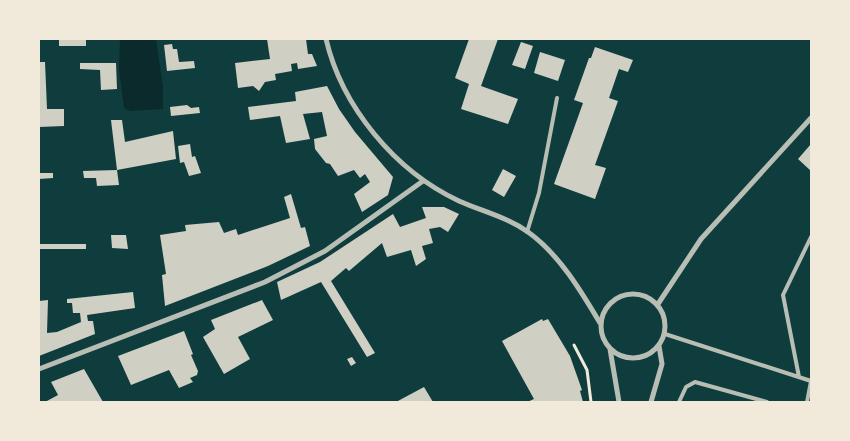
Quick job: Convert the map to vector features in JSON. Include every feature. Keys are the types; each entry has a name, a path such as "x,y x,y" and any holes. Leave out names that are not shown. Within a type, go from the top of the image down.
{"street":[{"path":"326,39 330,56 352,104 381,141 423,181 459,201 489,212 528,232 575,282 600,323 602,337 610,349 619,402"},
{"path":"658,304 701,239 811,118"},
{"path":"39,369 265,282 325,251 423,181"},
{"path":"600,323 608,306 622,294 635,293 647,296 658,304 666,323 665,334 659,346 644,356 626,357 610,349"},
{"path":"650,402 662,364 659,346"}],"lane":[{"path":"528,232 539,193 557,98"},
{"path":"799,377 783,295 811,237"},
{"path":"665,334 811,381 806,402"},
{"path":"679,402 686,387 695,382 767,402"}],"path":[{"path":"574,345 587,370 591,402"}],"water":[{"path":"120,39 156,39 163,87 163,109 130,111 124,108 119,69"}],"building":[{"path":"59,39 86,39 86,46 59,46"},
{"path":"267,39 306,39 308,54 312,54 317,66 298,69 297,63 291,64 292,71 275,74 276,80 265,82 259,91 253,86 238,88 235,63 270,59"},
{"path":"469,39 498,39 481,86 518,99 508,124 461,109 469,84 455,78"},
{"path":"521,42 533,46 525,69 512,65"},
{"path":"172,44 173,49 177,49 179,62 194,61 195,68 167,71 164,45"},
{"path":"595,47 633,60 628,72 619,69 609,98 618,101 595,165 606,168 595,199 554,184 583,103 574,100 589,58 591,58"},
{"path":"540,52 565,60 558,81 534,73"},
{"path":"39,62 45,62 47,109 64,109 64,126 39,127"},
{"path":"80,63 116,63 117,89 101,90 100,70 80,69"},
{"path":"327,86 339,109 355,132 393,177 388,195 362,212 354,194 370,182 365,174 360,178 354,170 338,176 330,164 326,163 315,149 314,139 327,136 322,112 303,114 310,139 286,143 280,116 250,120 248,107 296,101 295,92"},
{"path":"187,105 191,108 199,107 200,113 171,116 170,107"},
{"path":"111,120 122,120 125,142 173,131 176,159 117,170"},
{"path":"190,144 192,157 195,156 201,173 189,176 184,162 180,163 178,146"},
{"path":"811,144 811,171 798,159"},
{"path":"503,169 516,176 504,197 492,190"},
{"path":"117,170 119,185 97,186 96,178 84,178 83,171"},
{"path":"39,173 53,173 53,178 39,179"},
{"path":"291,194 301,228 305,227 310,246 268,266 165,306 162,275 166,274 160,235 186,231 185,225 219,222 224,233 236,229 238,235 290,218 284,197"},
{"path":"422,207 444,207 459,214 448,232 440,227 429,229 433,243 422,246 426,259 416,266 411,250 387,257 382,243 349,271 346,268 331,281 375,353 367,357 321,282 281,300 277,282 320,262 393,214 400,227 426,218"},
{"path":"111,235 126,235 128,249 112,248"},
{"path":"39,244 86,244 86,249 39,249"},
{"path":"133,292 135,308 87,315 88,321 93,321 95,334 39,356 39,301 48,300 47,333 57,332 81,322 80,313 73,313 72,303 67,303 67,299"},
{"path":"262,300 273,320 238,337 250,359 224,374 203,337 215,329 211,320"},
{"path":"542,319 543,321 548,319 570,356 582,390 580,391 583,402 527,402 534,399 502,341"},
{"path":"184,331 198,371 197,375 190,378 193,382 179,388 169,370 131,385 118,356"},
{"path":"352,357 356,363 351,366 347,359"},
{"path":"84,369 103,402 45,402 58,395 51,382"},
{"path":"424,387 433,402 396,402"}]}
